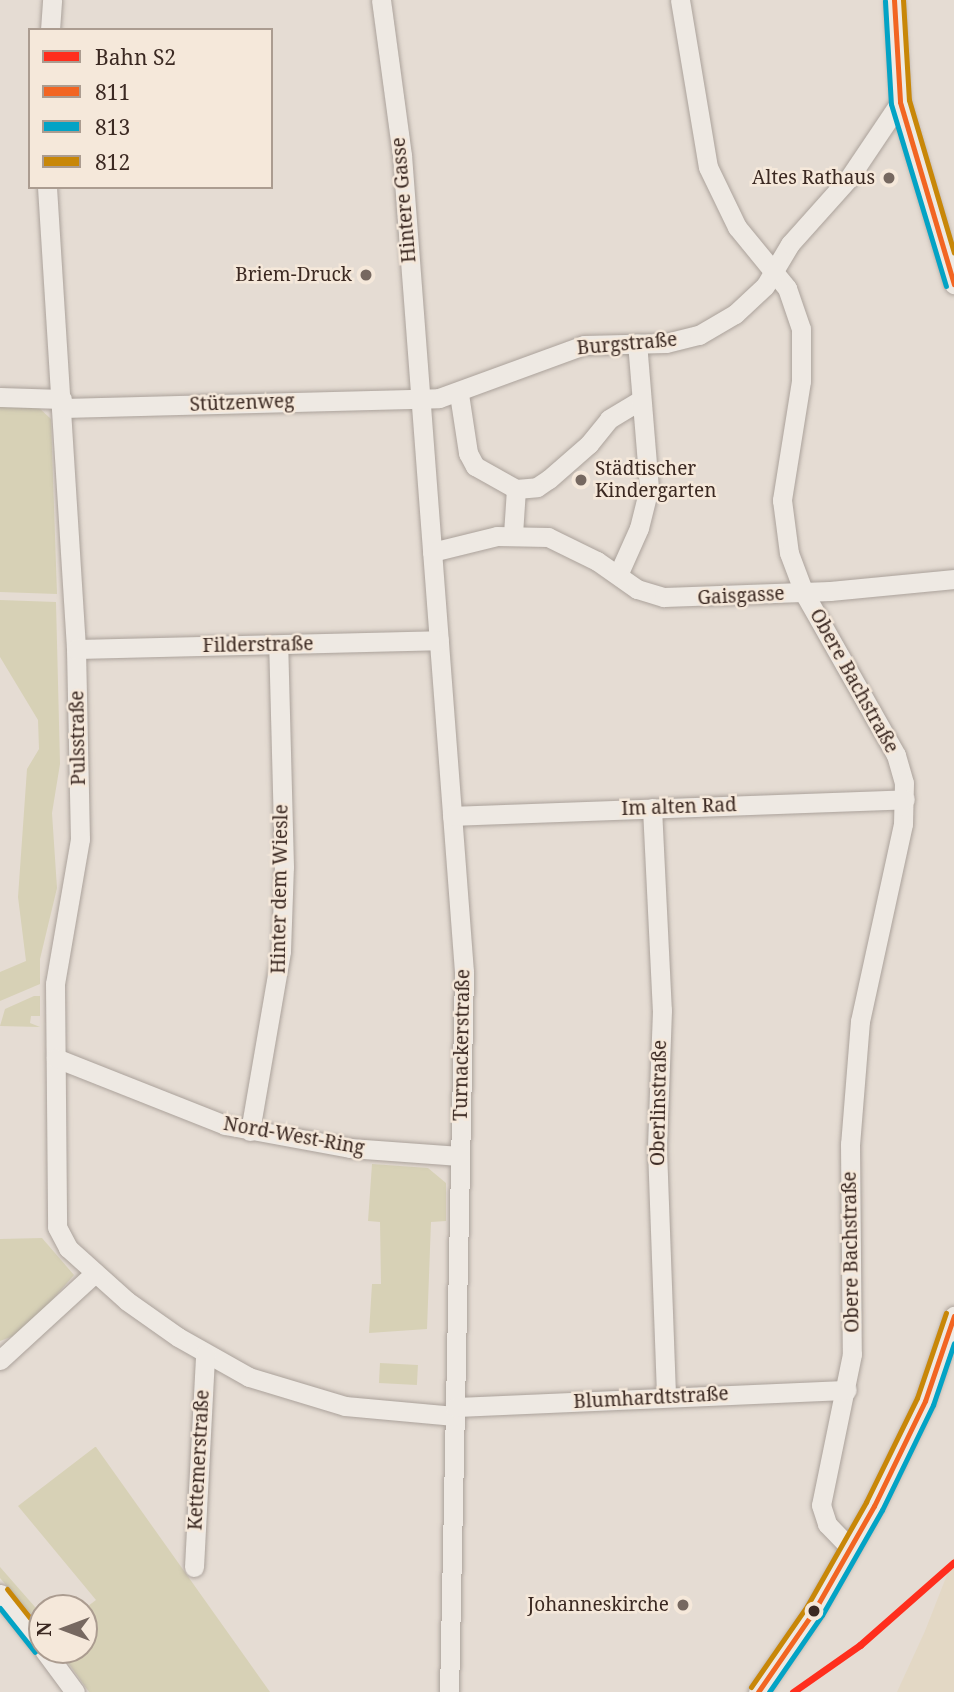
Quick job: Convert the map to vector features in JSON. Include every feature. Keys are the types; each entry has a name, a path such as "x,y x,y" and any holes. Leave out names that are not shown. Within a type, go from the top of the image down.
{"street":[{"path":"50,28 52,0"},
{"name":"Hintere Gasse","path":"381,0 402,155 421,400"},
{"name":"Obere Bachstraße","path":"680,0 708,167 737,227 777,270 795,305 801,329 801,381 782,500 789,553 804,593 896,755 905,799 864,990 856,1059 849,1175 852,1354 847,1390 821,1505 827,1524 850,1548"},
{"path":"894,0 900,102 954,284"},
{"name":"Burgstraße","path":"421,400 459,394 571,349 683,340 715,326 751,300 777,270 790,244 849,178 900,102"},
{"name":"Pulsstraße","path":"47,189 76,649 80,839 55,984 57,1227 68,1248 95,1273"},
{"path":"618,575 639,528 649,488 649,449 641,400 637,344"},
{"path":"459,394 468,453 475,466 516,489 537,487 549,479 589,444 609,419 641,400"},
{"name":"Stützenweg","path":"0,397 62,404 421,400"},
{"name":"Turnackerstraße","path":"421,400 464,972 449,1692"},
{"path":"432,552 513,534 516,489"},
{"name":"Gaisgasse","path":"513,534 562,542 637,589 664,597 804,593 954,579"},
{"name":"Filderstraße","path":"76,649 439,640"},
{"name":"Hinter dem Wiesle","path":"250,1131 281,951 284,867 278,645"},
{"name":"Im alten Rad","path":"452,816 905,799"},
{"name":"Oberlinstraße","path":"652,808 662,1010 657,1171 666,1397"},
{"name":"Nord-West-Ring","path":"56,1058 165,1104 250,1131 373,1150 460,1156"},
{"path":"0,1360 95,1273"},
{"name":"Kettemerstraße","path":"95,1273 152,1320 249,1377 326,1402 370,1410 455,1412"},
{"path":"758,1692 789,1651 850,1548 911,1433 954,1316"},
{"name":"Kettemerstraße","path":"194,1567 205,1353"},
{"name":"Blumhardtstraße","path":"455,1412 666,1397 847,1390"},
{"path":"0,1594 28,1630"},
{"path":"54,1664 75,1692"}],"shaded area":[{"path":"0,406 38,407 51,419 57,594 0,592"},
{"path":"0,600 56,602 60,764 52,813 57,888 40,959 40,984 0,1001 0,972 26,961 18,897 27,769 39,749 38,720 0,657"},
{"path":"40,996 40,1016 31,1016 30,1023 40,1027 0,1026 5,1009"},
{"path":"372,1164 428,1168 446,1183 446,1221 431,1222 427,1329 369,1333 372,1284 381,1284 380,1222 368,1221"},
{"path":"42,1238 74,1275 24,1332 0,1341 0,1239"},
{"path":"380,1363 418,1365 417,1385 379,1383"},
{"path":"96,1447 270,1692 89,1692 69,1664 98,1664 98,1594 91,1594 18,1506"},
{"path":"954,1557 954,1692 897,1692 925,1631"},
{"path":"0,1567 28,1599 28,1611 0,1578"}],"rail line":[{"name":"S2","path":"793,1692 860,1645 954,1562"}],"transit line":[{"name":"811","path":"894,0 900,102 954,284"},
{"name":"812","path":"903,0 909,100 954,253"},
{"name":"813","path":"885,1 891,104 946,286"},
{"name":"812","path":"751,1687 807,1606 866,1502 917,1398 946,1313"},
{"name":"811","path":"758,1692 814,1611 874,1506 925,1401 954,1316"},
{"name":"813","path":"769,1692 822,1615 882,1510 933,1405 954,1343"},
{"name":"812","path":"7,1589 28,1615"},
{"name":"813","path":"0,1608 28,1643"}],"place":[{"name":"Altes Rathaus","path":"889,178"},
{"name":"Briem-Druck","path":"366,275"},
{"name":"Städtischer Kindergarten","path":"581,480"},
{"name":"Johanneskirche","path":"683,1605"}]}
